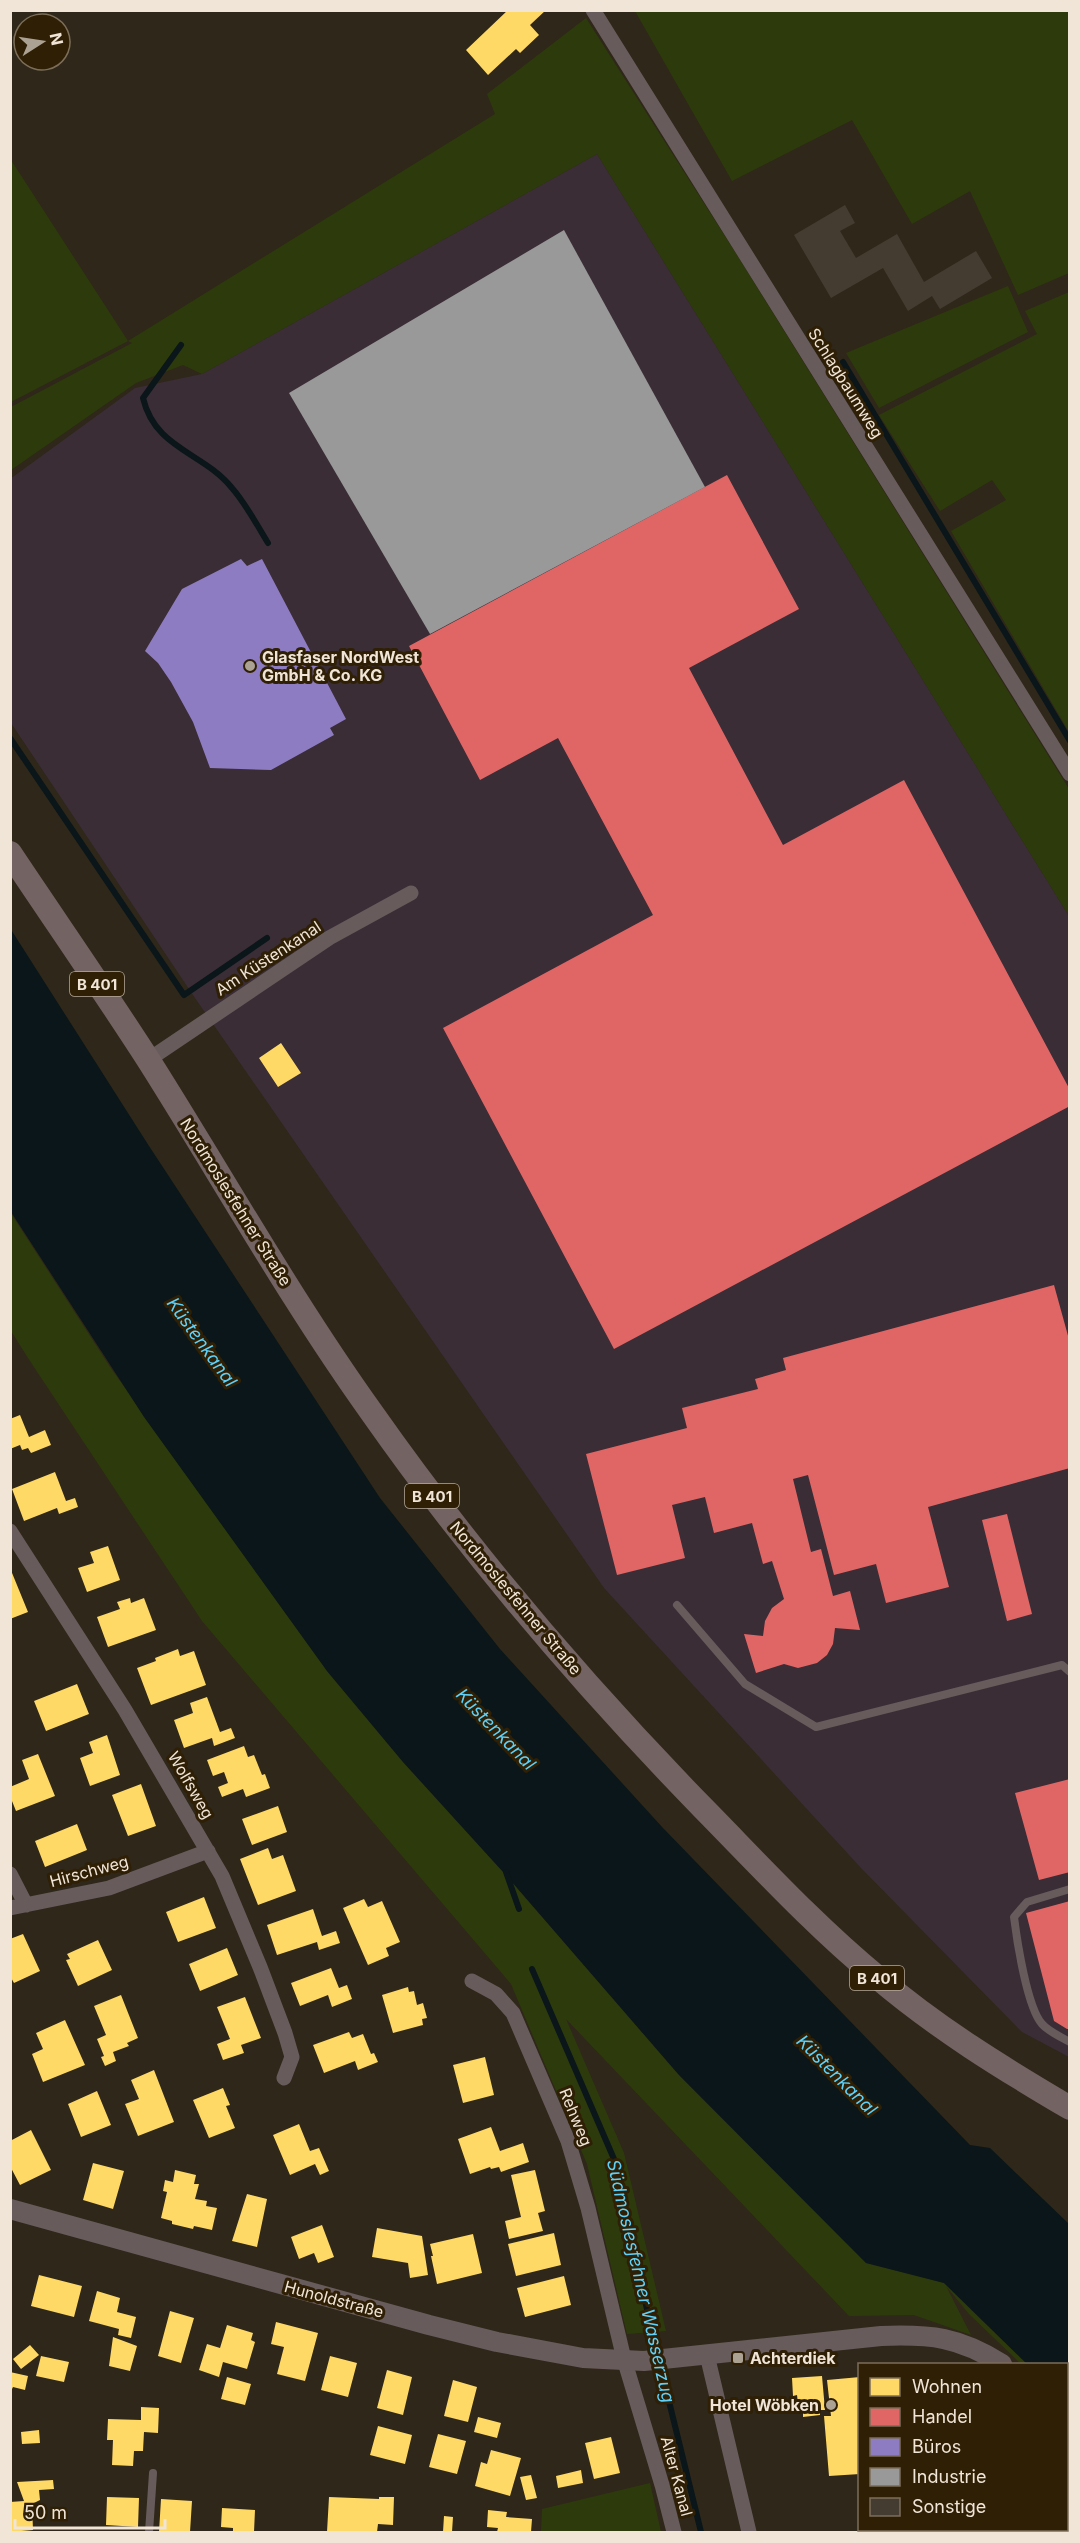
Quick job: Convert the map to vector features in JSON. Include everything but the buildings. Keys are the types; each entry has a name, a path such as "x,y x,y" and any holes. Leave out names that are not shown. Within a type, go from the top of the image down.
{"main road":[{"name":"Nordmoslesfehner Straße","path":"10,852 148,1060 288,1287 370,1411 446,1515 529,1620 676,1780 824,1932 878,1979 932,2020 988,2060 1070,2108"}],"street":[{"name":"Schlagbaumweg","path":"593,10 1070,774"},
{"name":"Am Küstenkanal","path":"148,1060 329,938 411,892"},
{"name":"Wolfsweg","path":"10,1531 125,1710 208,1851 226,1886 280,2018 292,2058 284,2078"},
{"name":"Hirschweg","path":"18,1906 109,1888 208,1851"},
{"path":"10,1874 18,1906"},
{"name":"Rehweg","path":"472,1981 496,1994 513,2013 568,2141 588,2208 624,2359"},
{"name":"Hunoldstraße","path":"10,2209 497,2342 584,2358 662,2359 918,2334 950,2339 982,2352 1000,2363"},
{"path":"707,2355 749,2532"},
{"name":"Alter Kanal","path":"624,2359 674,2532"}],"lane":[{"path":"677,1605 745,1684 816,1727 1066,1664 1070,1672"},
{"path":"1070,1889 1027,1902 1014,1917 1018,1945 1032,2003 1042,2024 1070,2042"},
{"path":"149,2532 153,2474"}],"shaded area":[{"path":"597,154 1069,916 1069,2057 1022,2032 861,1868 604,1588 195,998 11,723 10,479 135,388 202,374"}],"green space":[{"path":"635,11 1069,11 1069,273 1018,295 970,191 912,224 852,120 732,181"},
{"path":"586,18 735,252 1069,789 1069,916 597,154 202,374 183,365 136,383 11,470 11,407 132,343 128,341 495,114 487,94"},
{"path":"11,160 128,341 11,402"},
{"path":"1008,286 1028,332 879,408 846,353"},
{"path":"1069,292 1069,732 951,531 1006,500 992,480 940,511 879,415 1037,334 1025,311"},
{"path":"10,1212 110,1367 327,1671 403,1762 504,1873 679,2075 866,2263 944,2283 1026,2363 1020,2363 969,2314 946,2286 971,2335 914,2315 849,2316 566,2019 624,2153 666,2331 627,2334 587,2164 511,1984 202,1621 11,1331"},
{"path":"650,2483 661,2532 541,2532 542,2509"}],"water":[{"name":"Küstenkanal","path":"10,928 149,1146 380,1498 500,1649 663,1828 970,2145 990,2148 1069,2224 1069,2407 1068,2363 1026,2363 944,2283 866,2263 679,2075 504,1873 403,1762 327,1671 144,1417 11,1212"}],"waterway":[{"path":"181,345 143,398 149,415 158,429 169,439 208,466 232,488 268,543"},
{"path":"843,362 1070,741"},
{"path":"10,738 184,995 267,938"},
{"name":"Südmoslesfehner Wasserzug","path":"506,1872 519,1909"},
{"name":"Südmoslesfehner Wasserzug","path":"532,1969 614,2159 652,2332 701,2532"}],"place":[{"name":"Glasfaser NordWest GmbH & Co. KG","path":"250,666"},
{"name":"Achterdiek","path":"738,2358"},
{"name":"Hotel Wöbken","path":"831,2405"}]}
